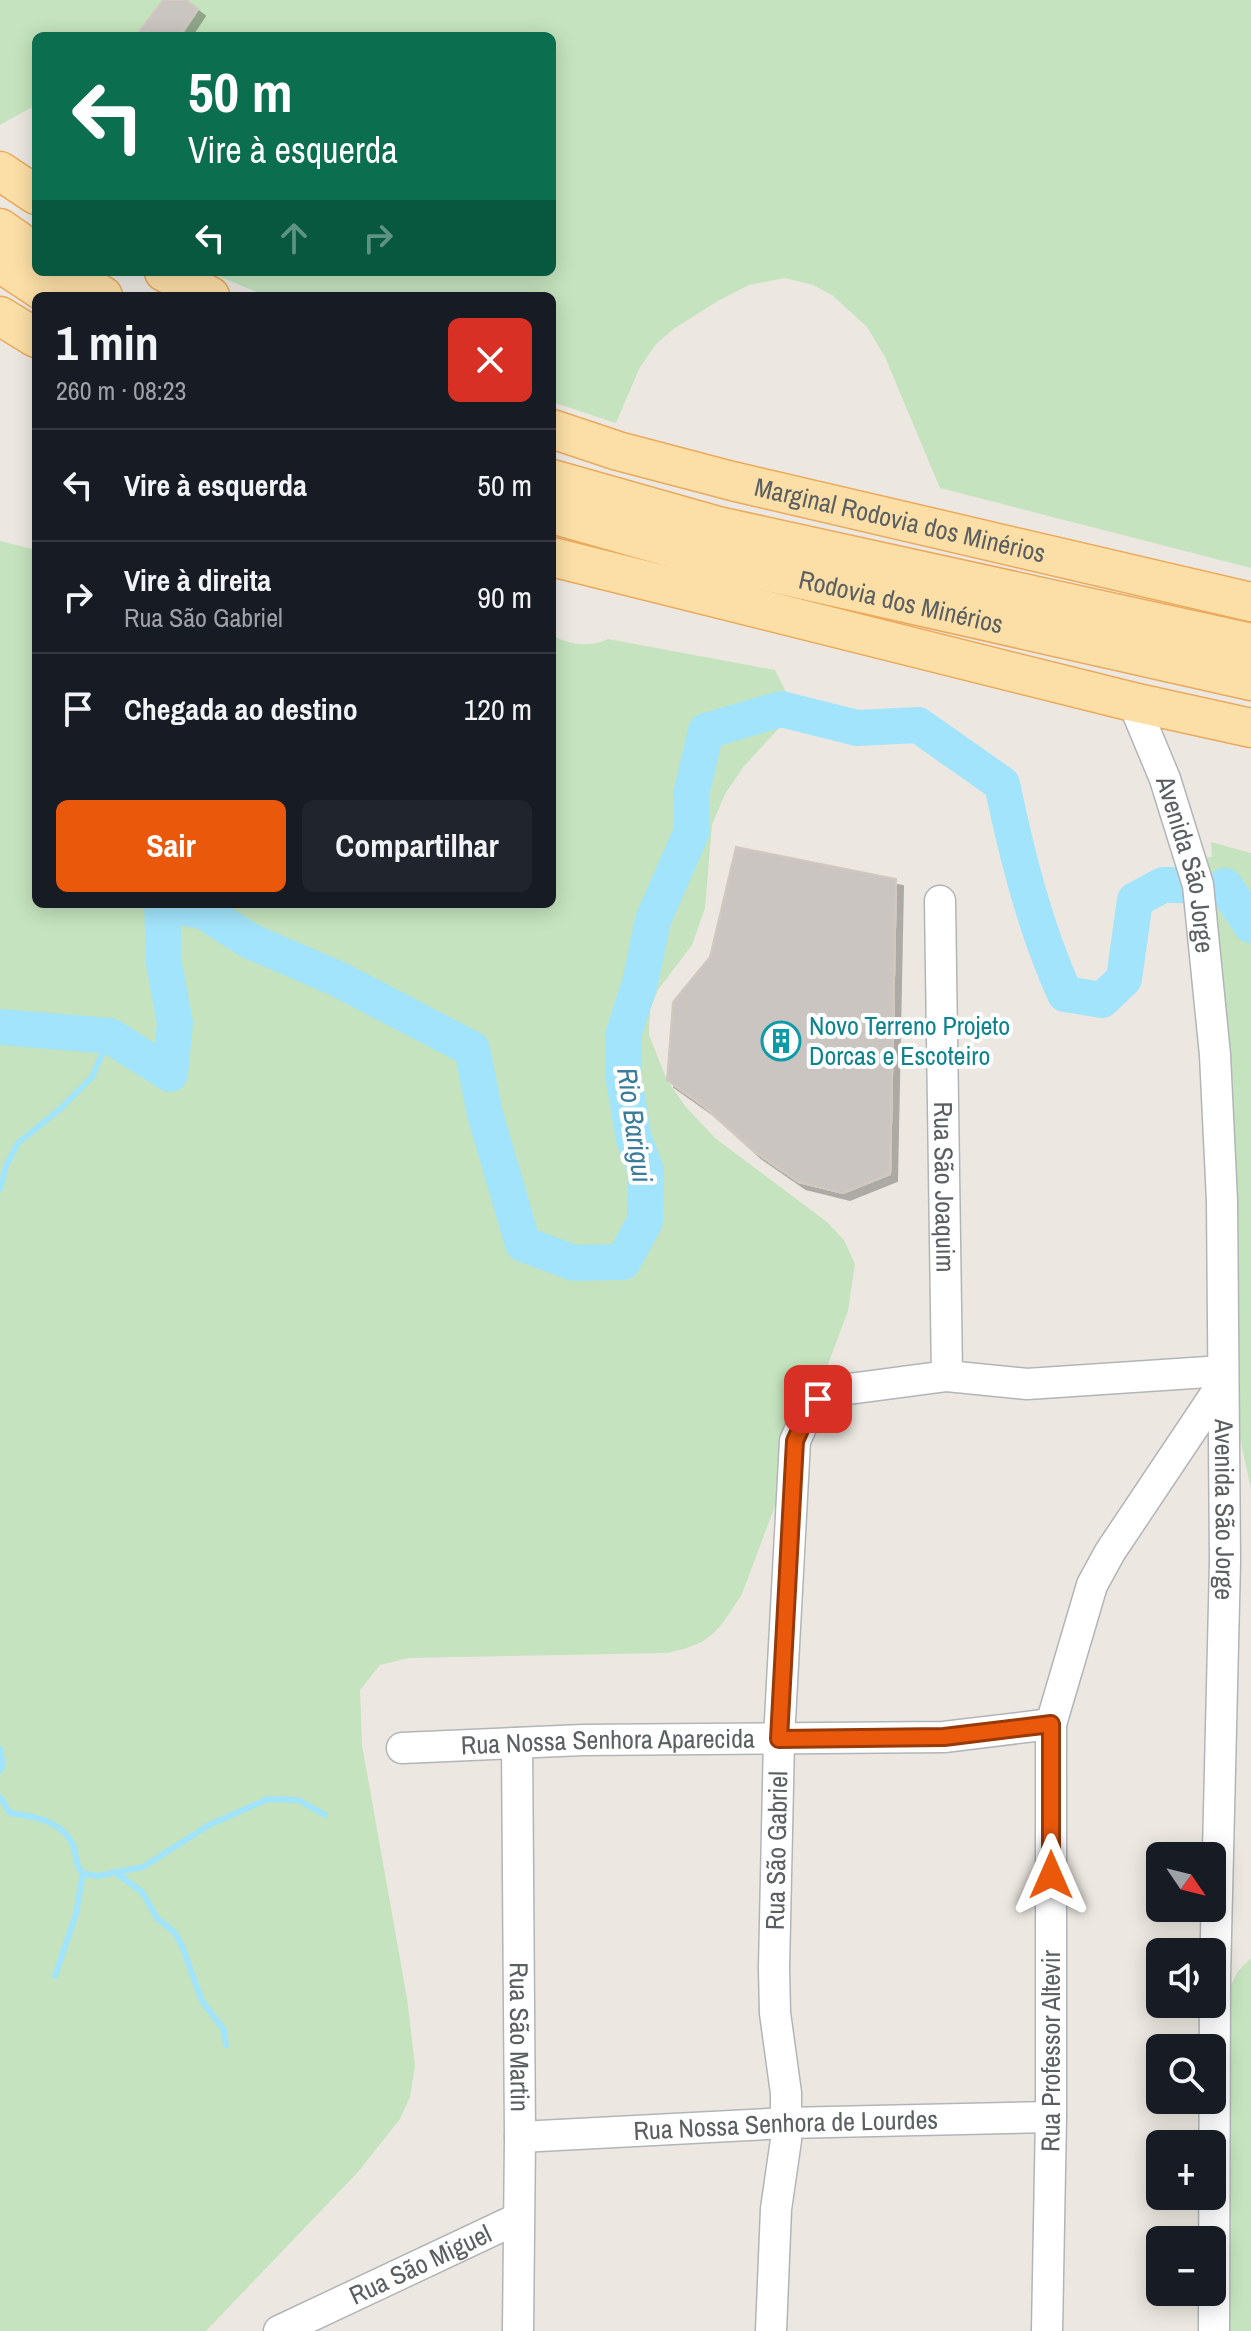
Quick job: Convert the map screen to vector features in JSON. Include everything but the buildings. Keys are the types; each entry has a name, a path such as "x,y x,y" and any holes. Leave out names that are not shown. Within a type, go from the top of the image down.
{"main road":[{"path":"0,171 32,192"},
{"path":"0,228 32,250"},
{"path":"0,263 44,292"},
{"path":"70,276 96,292"},
{"path":"172,276 202,292"},
{"path":"0,316 32,336"},
{"name":"Marginal Rodovia dos Minérios","path":"556,430 618,451 732,481 1251,602"},
{"name":"Rodovia dos Minérios","path":"556,480 718,526 1251,643"},
{"name":"Rodovia dos Minérios","path":"556,515 711,559 1251,681"},
{"path":"556,558 1133,702 1251,728"}],"street":[{"name":"Avenida São Jorge","path":"1133,702 1165,779 1198,885 1216,1070 1222,1201 1225,1562 1237,1715 1215,1976 1214,2331"},
{"name":"Rua São Joaquim","path":"940,901 947,1376"},
{"name":"Rua São Gabriel","path":"771,2331 776,2209 786,2123 786,2093 775,2013 774,1968 779,1739 795,1441 807,1414 818,1399 841,1390 947,1376 1027,1384 1223,1377"},
{"name":"Rua Professor Altevir","path":"1047,2331 1051,2117 1051,1724 1092,1585 1223,1377"},
{"name":"Rua Nossa Senhora Aparecida","path":"402,1748 583,1740 944,1737 1051,1724"},
{"name":"Rua São Martin","path":"517,1743 518,2331"},
{"name":"Rua Nossa Senhora de Lourdes","path":"520,2137 786,2123 1051,2117"},
{"name":"Rua São Miguel","path":"279,2331 517,2219"}],"green space":[{"path":"0,0 1251,0 1251,568 940,488 885,357 867,327 832,295 813,285 785,278 749,285 675,328 656,344 639,369 616,423 556,403 556,292 256,292 218,276 556,276 556,32 32,32 32,107 0,125"},
{"path":"0,541 32,549 32,908 556,908 556,637 587,644 608,639 775,670 789,698 783,724 744,766 725,794 712,825 705,908 692,945 658,990 650,1009 649,1035 667,1080 686,1107 715,1138 827,1222 844,1240 855,1264 848,1311 742,1594 713,1634 695,1645 667,1653 409,1658 380,1665 360,1690 362,1745 407,1998 415,2066 410,2097 400,2119 358,2172 206,2331 0,2331"},
{"path":"1211,842 1251,853 1251,1489 1235,1415 1203,858 1212,857"},
{"path":"1251,1958 1251,2331 1200,2331 1202,2306 1226,2306 1226,2226 1209,2226 1210,2210 1226,2210 1226,2130 1217,2130 1218,2114 1226,2114 1224,2034 1228,1991 1238,1971"}],"waterway":[{"name":"Rio Barigui","path":"185,908 203,911 250,941 338,979 472,1049 485,1114 523,1244 574,1263 623,1262 645,1221 646,1171 634,1139 624,1080 623,1036 640,983 653,920 692,831 691,795 706,731 781,709 857,728 918,725 1002,784 1028,891 1065,994 1102,1000 1124,979 1135,900 1163,885 1182,885"},
{"name":"Rio Barigui","path":"1225,886 1251,925"},
{"name":"Rio Barigui","path":"0,1027 110,1036 170,1074 175,1023 164,964 162,908"},
{"path":"0,1189 6,1166 18,1143 59,1110 92,1077 110,1036"},
{"path":"0,1749 3,1765 0,1771"},
{"path":"0,1797 10,1813 36,1818 60,1829 72,1843 82,1873 97,1876 143,1867 209,1825 268,1799 298,1800 325,1815"},
{"path":"115,1872 142,1892 157,1918 174,1932 202,2001 224,2030 226,2045"},
{"path":"55,1976 76,1914 83,1873"}],"place":[{"name":"Novo Terreno Projeto Dorcas e Escoteiro","path":"781,1041"}],"route":[{"path":"818,1399 807,1414 795,1441 779,1739 944,1737 1051,1724 1051,1875"}]}
